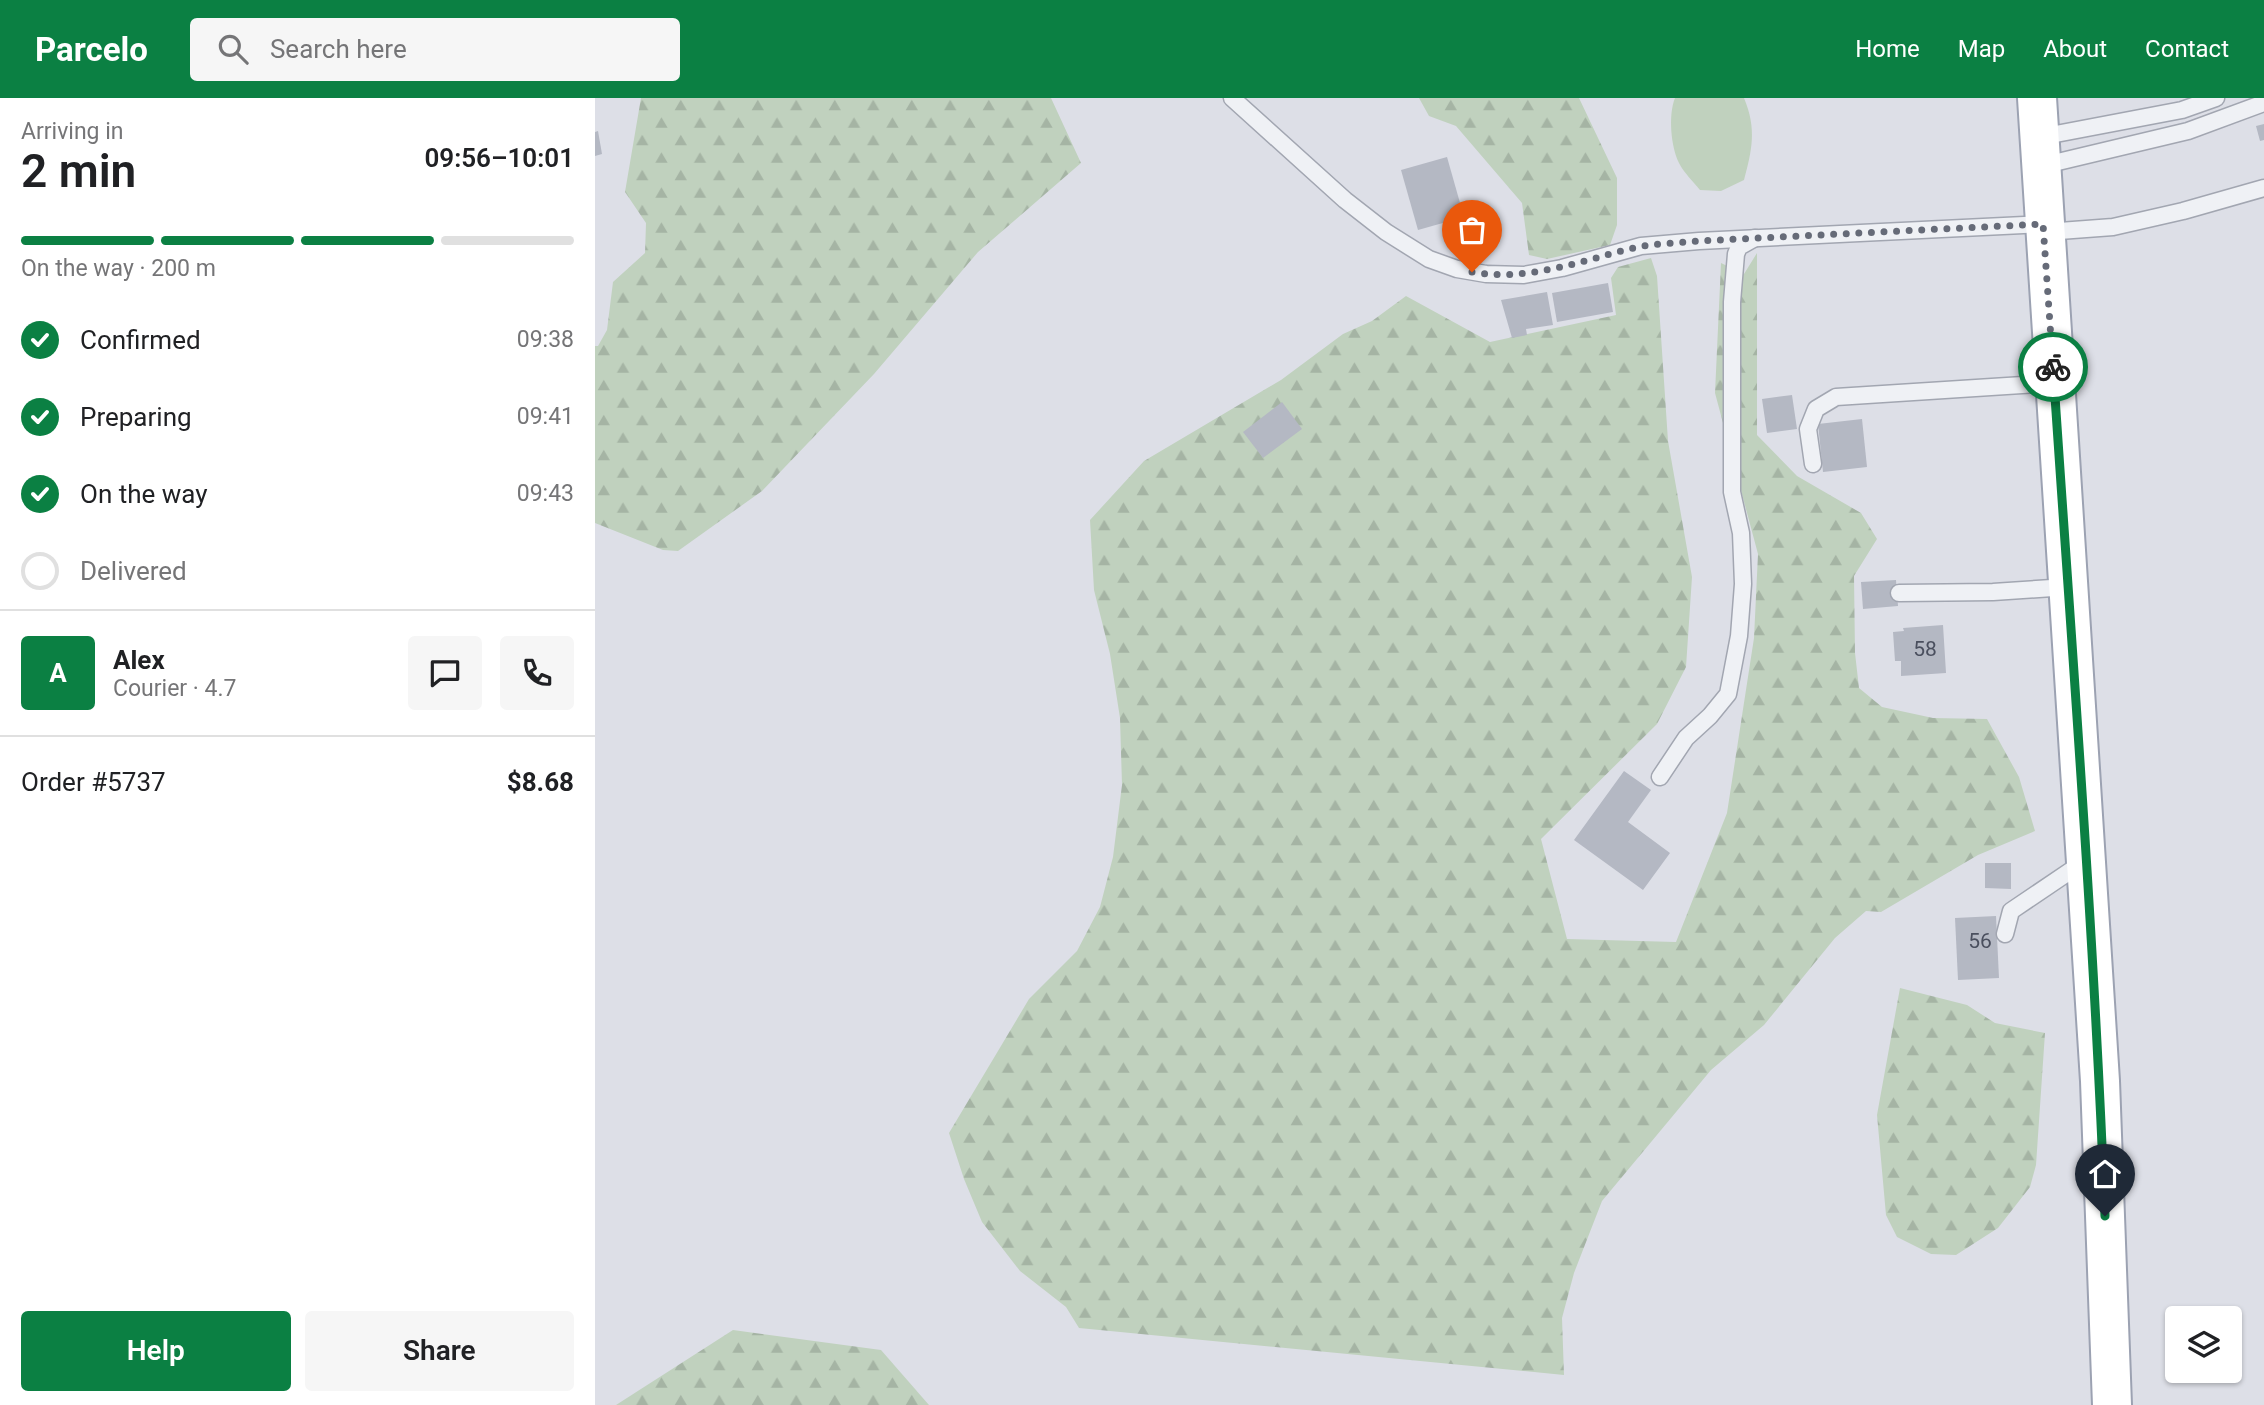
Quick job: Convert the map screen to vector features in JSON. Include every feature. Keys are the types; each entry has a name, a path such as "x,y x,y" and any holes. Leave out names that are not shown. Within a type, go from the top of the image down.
{"main road":[{"path":"2037,98 2100,1082 2112,1405"}],"lane":[{"path":"1232,98 1345,200 1386,232 1429,259 1457,269 1486,274 1524,275 1562,268 1641,246 1757,237 2113,226 2183,211 2264,188"},
{"path":"2040,151 2217,98"},
{"path":"2040,151 2188,131 2264,103"},
{"path":"1660,777 1686,738 1710,716 1728,694 1739,636 1743,584 1741,534 1733,492 1732,302 1736,254 1739,247 1757,237"},
{"path":"1813,464 1808,429 1816,409 1836,397 2054,383"},
{"path":"1899,593 1993,592 2067,586"},
{"path":"2005,933 2011,911 2087,860"}],"green space":[{"path":"641,98 1051,98 1081,163 978,252 874,374 762,491 678,551 663,550 595,523 595,346 598,346 607,330 613,282 645,253 646,223 625,192"},
{"path":"1419,98 1579,98 1617,178 1617,225 1610,245 1547,259 1529,255 1522,203 1456,126 1429,116"},
{"path":"1675,98 1744,98 1751,120 1752,139 1744,180 1721,191 1700,190 1689,177 1679,163 1672,140 1671,122"},
{"path":"1757,253 1757,435 1797,476 1861,513 1877,539 1854,576 1855,653 1859,688 1882,707 1933,718 1987,719 2019,777 2035,831 1978,855 1881,912 1866,911 1835,938 1764,1025 1711,1070 1602,1201 1574,1273 1562,1318 1564,1375 1079,1328 1066,1307 1020,1271 982,1222 949,1133 1029,999 1077,951 1100,907 1113,857 1122,785 1120,718 1110,654 1094,590 1090,520 1144,461 1281,380 1343,334 1372,321 1406,296 1490,342 1616,315 1611,278 1618,267 1651,258 1657,276 1668,441 1692,577 1686,667 1657,724 1541,839 1567,939 1676,942 1727,813 1754,638 1758,554 1715,393 1721,263 1744,274"},
{"path":"1900,988 1967,1005 1995,1023 2045,1033 2036,1165 2030,1187 1998,1228 1956,1255 1931,1254 1897,1237 1886,1215 1877,1115"},
{"path":"733,1330 881,1350 929,1405 616,1405"}],"building":[{"path":"2264,124 2264,140 2260,141 2256,126"},
{"path":"598,131 602,154 595,156 595,132"},
{"path":"1447,157 1464,217 1418,230 1401,170"},
{"path":"1608,283 1613,312 1557,322 1552,293"},
{"path":"1547,292 1553,325 1526,329 1527,335 1512,338 1501,300"},
{"path":"1792,395 1797,429 1767,433 1762,399"},
{"path":"1282,402 1302,429 1263,458 1243,432"},
{"path":"1862,419 1867,467 1823,472 1818,424"},
{"path":"1896,580 1898,606 1863,609 1861,582"},
{"path":"1943,625 1946,673 1901,676 1901,661 1895,661 1893,632 1904,631 1903,628"},
{"path":"1624,771 1651,790 1628,822 1670,853 1643,890 1574,840"},
{"path":"1985,863 2011,863 2011,889 1985,888"},
{"path":"1996,916 1999,978 1958,980 1955,918"}],"way so far":[{"path":"1472,272 1524,275 1562,268 1641,246 1699,241 2043,224 2053,367"}],"route":[{"path":"2053,367 2087,860 2105,1216"}]}
